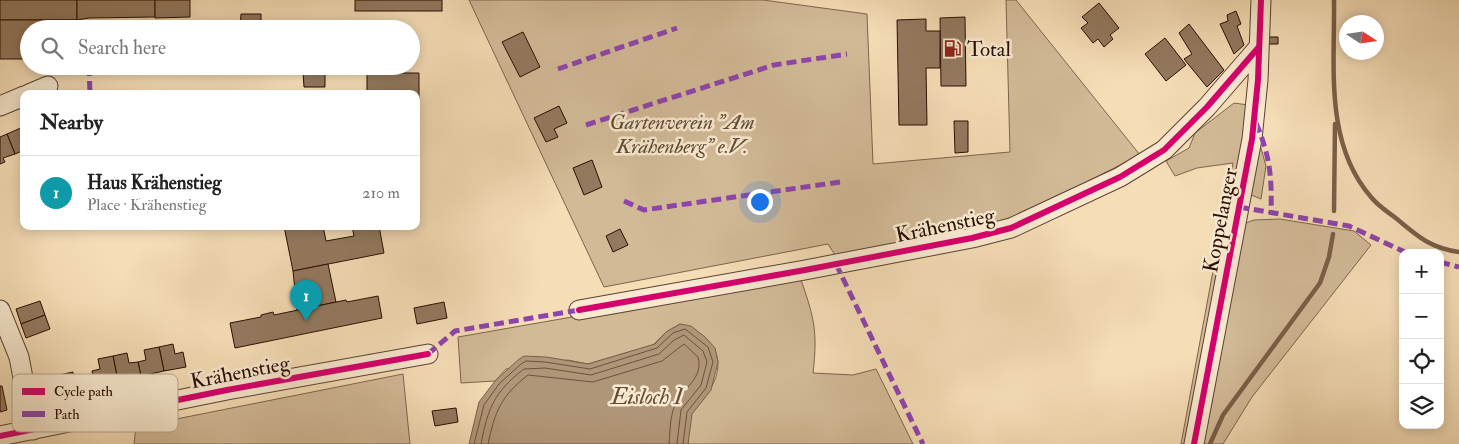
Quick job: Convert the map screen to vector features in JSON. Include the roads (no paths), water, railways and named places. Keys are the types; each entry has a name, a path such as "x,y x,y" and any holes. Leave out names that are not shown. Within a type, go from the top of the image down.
{"street":[{"name":"Koppelanger","path":"1194,444 1252,139 1257,97 1261,0"},
{"name":"Krähenstieg","path":"579,310 805,270 972,238 1011,228 1120,177 1164,150 1207,107 1258,48"},
{"path":"38,90 48,86"},
{"path":"0,106 20,98"},
{"path":"0,310 19,357 22,374"},
{"name":"Krähenstieg","path":"178,400 428,354"},
{"name":"Krähenstieg","path":"0,436 22,432"}],"water":[{"name":"Eisloch I","path":"680,324 691,326 705,337 715,348 718,362 711,390 692,414 688,444 469,444 479,402 495,381 524,356 546,357 588,364 655,344 666,332"}],"waterway":[{"path":"1334,0 1335,103 1346,153 1356,176 1377,203 1418,236 1440,248 1459,252"},
{"path":"1334,211 1335,124"},
{"path":"1210,444 1223,415 1320,283 1329,257 1333,234"}],"place":[{"name":"Total","path":"953,49"},
{"name":"Haus Krähenstieg","path":"306,321"}],"park label":[{"name":"Gartenverein \"Am Krähenberg\" e.V.","path":"682,134"}]}
